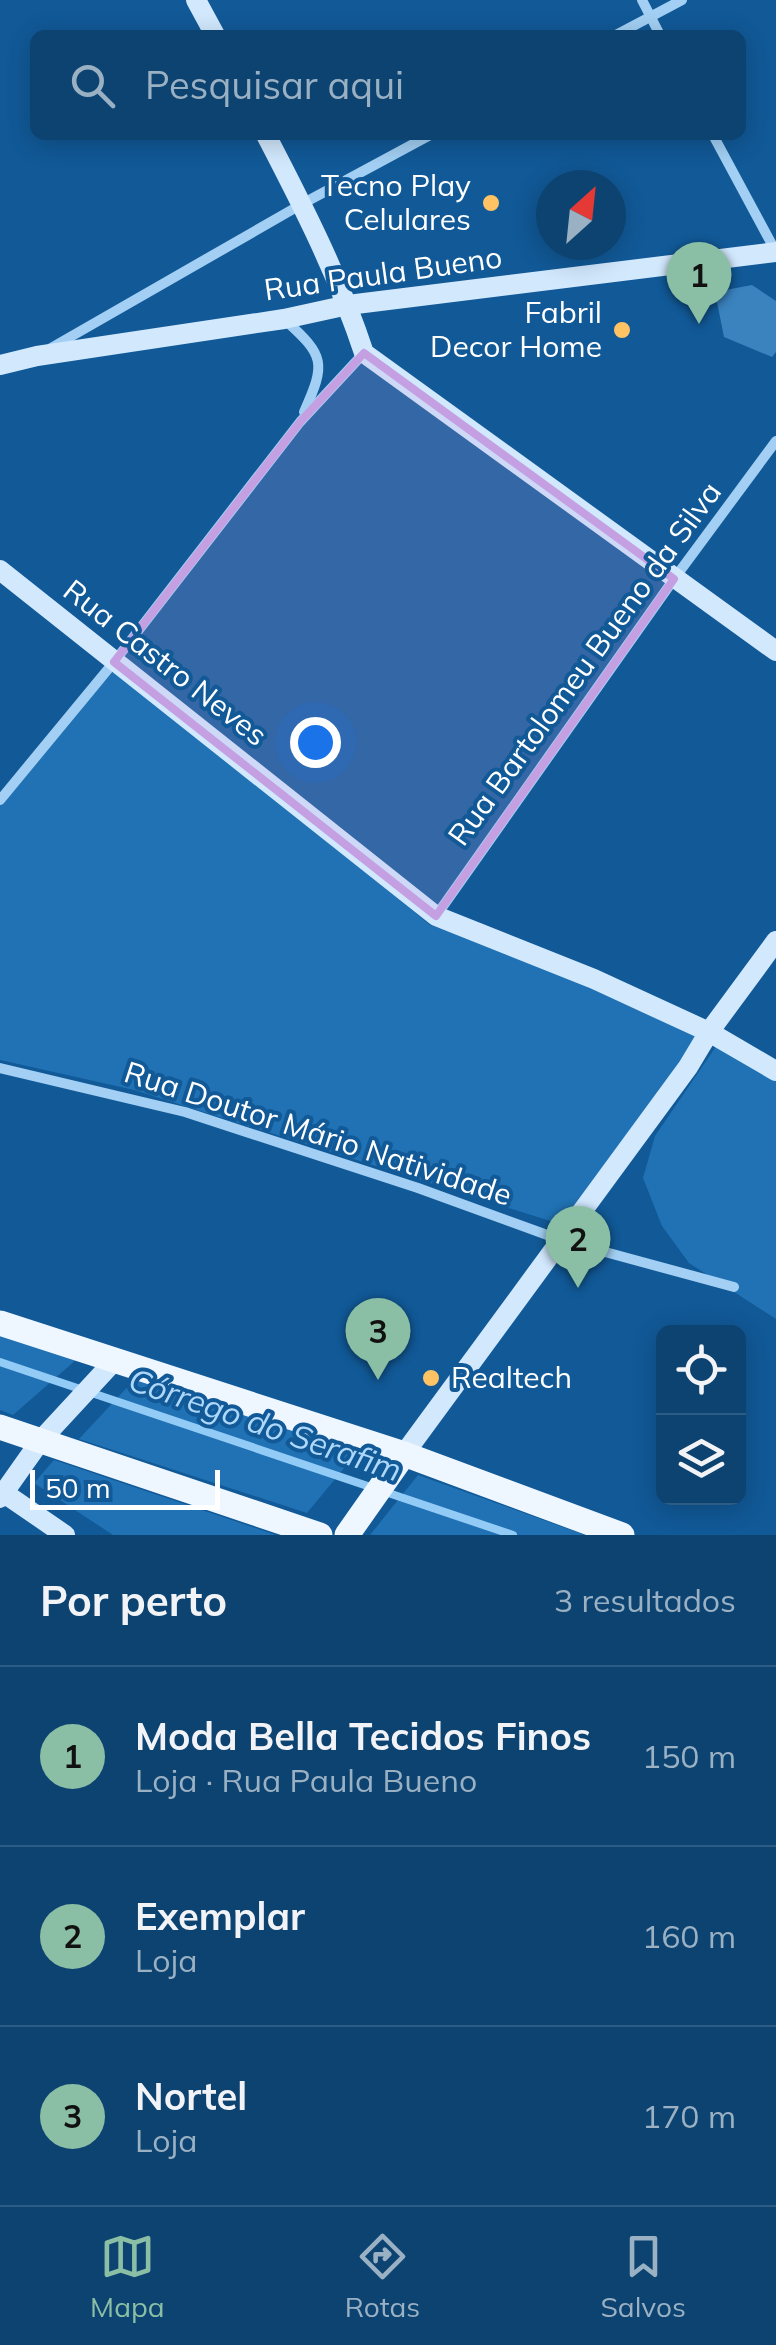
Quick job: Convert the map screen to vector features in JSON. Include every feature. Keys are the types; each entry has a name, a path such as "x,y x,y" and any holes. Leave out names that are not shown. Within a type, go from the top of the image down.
{"main road":[{"path":"196,0 211,30"},
{"path":"269,140 348,306 364,353 776,651"},
{"name":"Rua Paula Bueno","path":"0,365 348,306 776,252"},
{"name":"Rua Castro Neves","path":"0,570 436,916 594,979 710,1032 776,1070"},
{"path":"349,1533 776,941"},
{"path":"0,1323 109,1366 622,1535"},
{"path":"65,1535 2,1496 47,1433 109,1366"},
{"path":"0,1426 47,1433 320,1535"}],"street":[{"path":"642,0 657,30"},
{"path":"625,30 682,0"},
{"path":"37,356 421,140"},
{"path":"716,140 776,252"},
{"path":"284,319 309,341 318,360 319,380 300,422"},
{"path":"0,800 114,662 300,422 364,353"},
{"name":"Rua Bartolomeu Bueno da Silva","path":"436,916 674,579 776,442"},
{"name":"Rua Doutor Mário Natividade","path":"0,1068 185,1112 404,1183 561,1240 734,1287"}],"highlighted area":[{"path":"364,353 674,579 436,916 114,662 300,422"}],"shaded area":[{"path":"118,666 430,925 573,973 708,1025 686,1063 560,1224 134,1090 0,1060 0,801"},
{"path":"717,1045 776,1078 776,1319 689,1263 662,1226 643,1178 655,1136"},
{"path":"0,1333 77,1359 13,1415 0,1410"},
{"path":"134,1380 359,1450 307,1513 79,1439"},
{"path":"54,1460 276,1535 113,1535 34,1483"},
{"path":"418,1475 585,1535 370,1535"}],"building":[{"path":"752,285 776,301 776,352 772,357 724,337 715,292"}],"waterway":[{"name":"Córrego do Serafim","path":"0,1362 513,1535"}],"place":[{"name":"Tecno Play Celulares","path":"491,203"},
{"name":"Moda Bella Tecidos Finos","path":"699,324"},
{"name":"Fabril Decor Home","path":"622,330"},
{"name":"Exemplar","path":"578,1288"},
{"name":"Realtech","path":"431,1378"},
{"name":"Nortel","path":"378,1380"}]}
